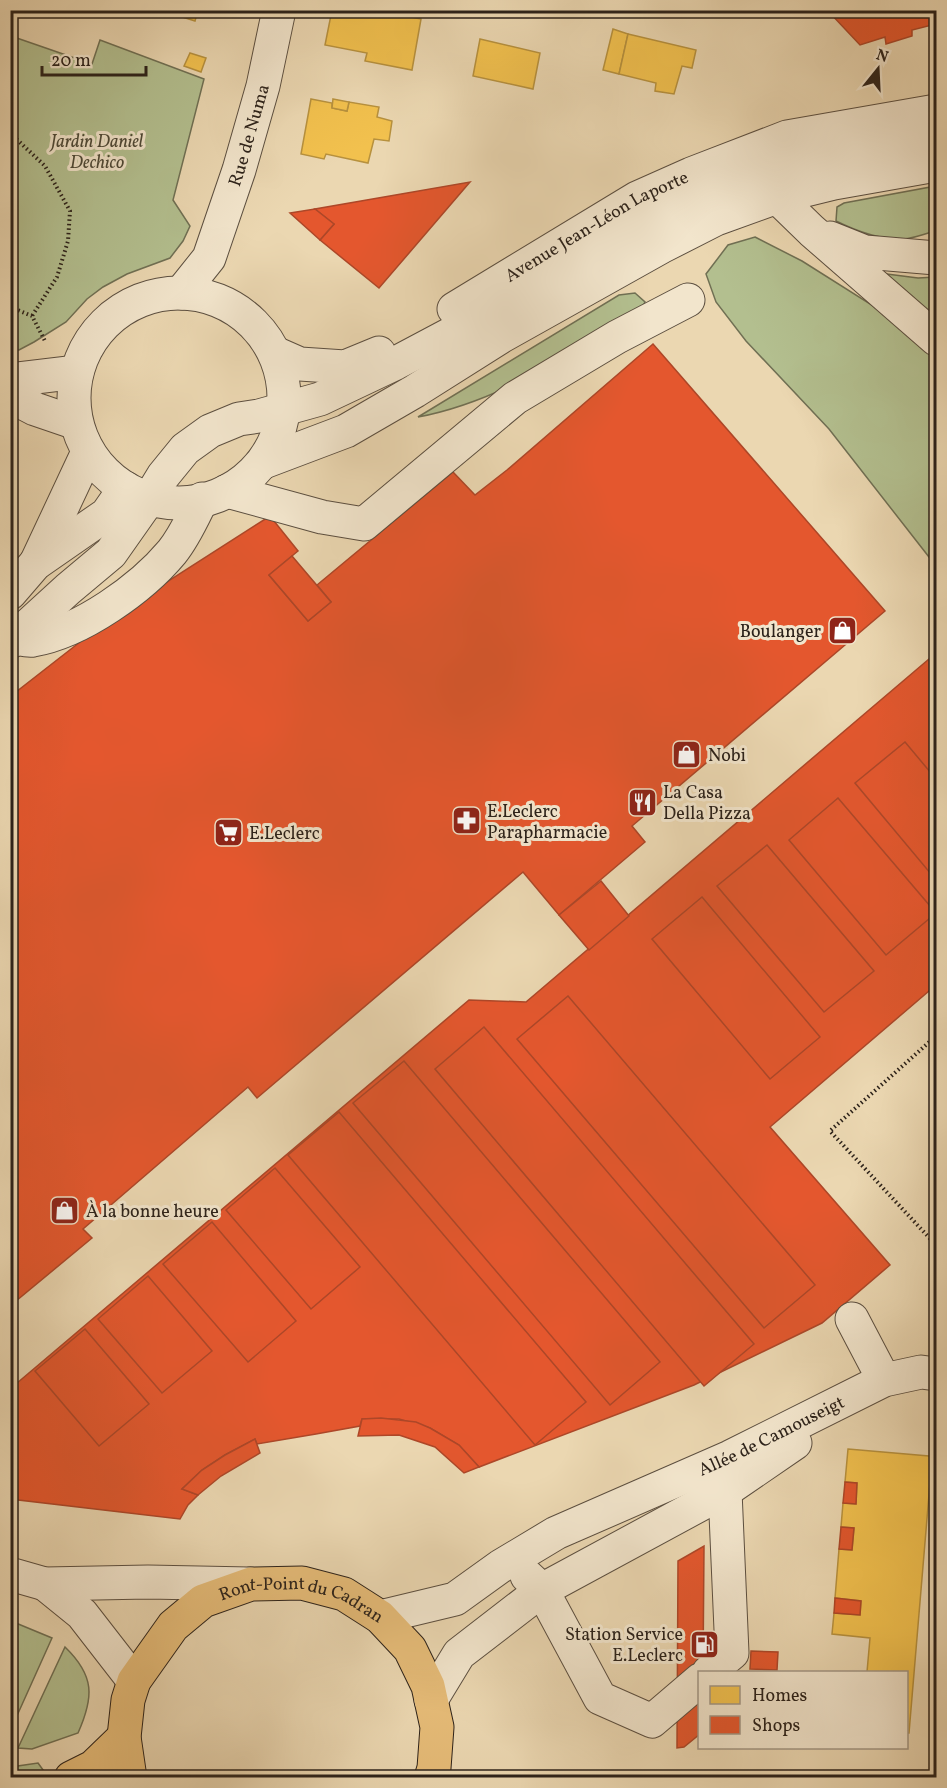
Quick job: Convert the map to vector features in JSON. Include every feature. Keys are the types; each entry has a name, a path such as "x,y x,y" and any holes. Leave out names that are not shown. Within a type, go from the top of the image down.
{"main road":[{"name":"Ront-Point du Cadran","path":"134,1681 173,1626 203,1601 251,1584 302,1582 344,1594 380,1617 410,1649 428,1686 434,1713"},
{"path":"130,1778 124,1737 128,1700 134,1681"},
{"path":"434,1713 438,1774"},
{"path":"70,1778 93,1767 124,1737"}],"street":[{"name":"Rue de Numa","path":"181,293 209,258 263,86 279,10"},
{"name":"Avenue Jean-Léon Laporte","path":"275,353 300,364 345,367 388,349 638,198 690,174 788,137 936,111"},
{"name":"Avenue Jean-Léon Laporte","path":"137,494 162,476 184,449 210,431 238,419 285,410 320,399 396,363 509,303 710,190 808,157 936,136"},
{"name":"Avenue Jean-Léon Laporte","path":"264,462 346,431 453,368 502,336 661,247 717,219 777,197 834,183 936,165"},
{"path":"777,197 812,231 936,339"},
{"path":"812,231 865,252 936,258"},
{"path":"209,258 221,302"},
{"path":"181,293 221,302 255,324 275,353 284,387 285,410 278,438 264,462 243,482 215,495 182,503 137,494 105,472 82,438 73,400 77,372 88,344 107,320 133,303 162,294 181,293"},
{"path":"215,495 364,524 515,398 617,337 688,300"},
{"name":"Avenue Jean-Léon Laporte","path":"453,368 509,303"},
{"path":"10,380 77,372"},
{"path":"10,396 82,438"},
{"path":"35,564 82,438"},
{"path":"10,593 35,564 137,494"},
{"path":"13,640 111,553 137,494"},
{"path":"13,640 31,641 65,631 133,590 173,551 215,495"},
{"path":"852,1319 884,1380"},
{"name":"Allée de Camouseigt","path":"380,1617 455,1599 511,1560 556,1533 730,1456 884,1380 921,1372 936,1374"},
{"name":"Allée de Camouseigt","path":"434,1713 459,1654 542,1590 725,1491 884,1380"},
{"name":"Allée de Camouseigt","path":"656,1489 725,1491"},
{"path":"710,1671 732,1653 725,1491"},
{"path":"511,1560 542,1590 600,1698 652,1721 698,1681"},
{"path":"10,1574 45,1584 148,1582 251,1584"},
{"path":"45,1584 81,1614 134,1681"}],"path":[{"path":"10,133 45,166 70,210 68,241 57,277 32,316"},
{"path":"10,307 32,316 50,349"},
{"path":"936,1036 830,1131 936,1245"}],"green space":[{"name":"Jardin Daniel Dechico","path":"11,36 92,64 100,40 204,79 173,200 190,226 183,241 170,258 127,274 103,287 87,299 66,322 19,350 10,350"},
{"path":"936,186 936,231 896,239 869,234 836,221 837,207 844,203"},
{"path":"755,237 802,261 883,312 936,354 936,566 829,429 746,341 716,302 706,274 728,245"},
{"path":"879,273 918,278 936,277 936,321"},
{"path":"635,293 645,302 638,315 585,346 504,389 448,410 418,417 619,295"},
{"path":"11,1621 52,1638 11,1729"},
{"path":"65,1647 82,1668 89,1687 87,1708 78,1733 32,1749 18,1748"},
{"path":"38,1763 46,1774 11,1777 11,1767"}],"building: Homes":[{"path":"178,10 198,10 195,21 176,15"},
{"path":"332,10 376,10 421,19 412,70 365,61 367,53 325,45"},
{"path":"613,29 628,34 619,74 603,70"},
{"path":"628,34 696,50 692,68 682,66 674,94 655,91 656,83 619,74"},
{"path":"480,39 540,53 533,89 473,76"},
{"path":"190,53 206,58 201,72 184,66"},
{"path":"311,99 332,103 332,108 347,111 349,102 379,107 377,117 392,121 389,141 374,139 368,163 326,154 324,159 301,154"},
{"path":"333,99 349,102 347,111 332,108"},
{"path":"848,1449 929,1456 932,1459 909,1733 908,1671 867,1671 870,1638 832,1634 834,1613 860,1615 861,1601 835,1598 839,1549 852,1550 854,1528 841,1527 843,1503 856,1504 857,1483 845,1482"}],"building: Shops":[{"path":"829,10 936,10 936,24 912,30 912,36 886,44 885,37 860,45"},
{"path":"470,182 379,288 320,240 334,224 315,209"},
{"path":"315,209 334,224 320,240 290,213"},
{"path":"653,344 885,611 632,826 645,842 559,915 523,872 257,1098 248,1087 83,1229 92,1238 10,1306 10,701 16,692 112,617 270,516 298,551 269,575 308,621 331,602 317,585 453,472 475,495"},
{"path":"292,556 331,602 308,621 269,575"},
{"path":"936,653 936,985 770,1127 890,1265 822,1323 694,1385 479,1467 459,1445 430,1428 399,1419 362,1419 360,1426 257,1444 255,1439 225,1455 202,1470 182,1489 198,1495 188,1505 180,1519 10,1499 10,1389 469,1000 526,1002"},
{"path":"905,742 936,779 936,880 855,783"},
{"path":"838,798 936,913 886,955 789,840"},
{"path":"767,845 874,971 824,1012 717,886"},
{"path":"601,881 629,916 589,950 559,915"},
{"path":"702,897 820,1037 770,1079 652,939"},
{"path":"568,996 815,1285 764,1328 517,1039"},
{"path":"484,1027 754,1344 704,1386 435,1069"},
{"path":"404,1061 660,1362 610,1405 353,1103"},
{"path":"339,1112 586,1402 535,1445 288,1155"},
{"path":"275,1168 360,1267 311,1309 226,1210"},
{"path":"212,1222 296,1321 248,1362 163,1264"},
{"path":"148,1276 212,1351 162,1393 98,1319"},
{"path":"85,1329 149,1404 99,1446 35,1371"},
{"path":"381,1418 416,1422 430,1428 459,1445 479,1467 464,1473 435,1447 399,1435 358,1436 362,1419"},
{"path":"255,1439 260,1453 221,1476 198,1495 182,1489 202,1470"},
{"path":"845,1482 857,1483 856,1504 843,1503"},
{"path":"841,1527 854,1528 852,1550 839,1549"},
{"path":"704,1546 703,1671 698,1671 698,1736 684,1747 677,1748 678,1561"},
{"path":"835,1598 861,1601 860,1615 834,1613"},
{"path":"751,1651 778,1652 777,1670 750,1669"}],"place":[{"name":"Boulanger","path":"842,631"},
{"name":"Nobi","path":"687,755"},
{"name":"La Casa Della Pizza","path":"642,802"},
{"name":"E.Leclerc Parapharmacie","path":"466,821"},
{"name":"E.Leclerc","path":"228,833"},
{"name":"À la bonne heure","path":"65,1211"},
{"name":"Station Service E.Leclerc","path":"704,1644"}]}
